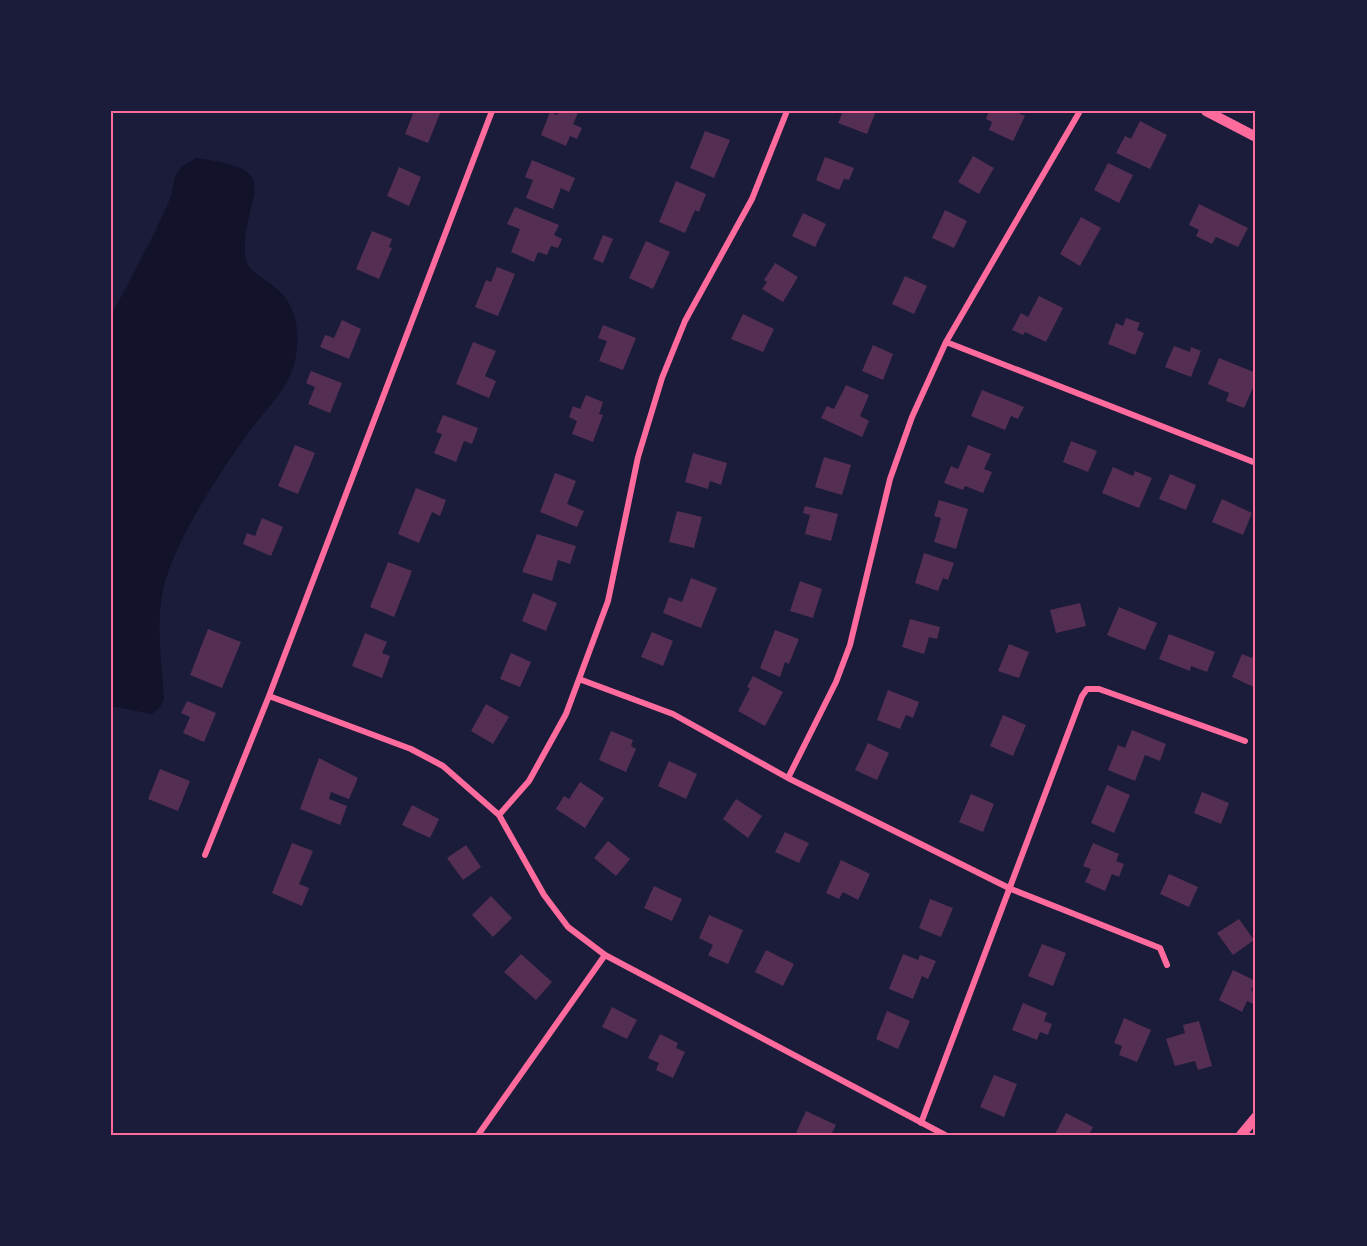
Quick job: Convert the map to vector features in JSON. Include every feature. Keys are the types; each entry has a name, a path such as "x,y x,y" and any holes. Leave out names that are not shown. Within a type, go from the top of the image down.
{"street":[{"path":"205,855 269,696 492,111"},
{"path":"499,815 522,790 566,714 608,601 638,457 662,378 685,321 752,199 787,111"},
{"path":"788,778 836,682 850,645 890,479 912,417 946,342 1080,111"},
{"path":"1206,111 1256,137"},
{"path":"946,342 1256,463"},
{"path":"579,679 673,714 788,778 1011,889 1160,948 1167,965"},
{"path":"921,1123 1082,696 1088,689 1099,689 1245,741"},
{"path":"269,696 411,749 443,766 499,815 544,895 568,927 605,956 945,1135"},
{"path":"478,1135 605,956"},
{"path":"1241,1135 1256,1117"}],"shaded area":[{"path":"196,158 243,169 252,178 255,188 246,233 246,261 252,271 277,289 289,303 296,322 298,341 295,360 288,380 213,485 188,527 170,568 164,586 160,614 164,699 160,707 152,714 111,706 111,316 171,197 175,176 181,167"}],"building":[{"path":"407,111 441,111 428,143 405,134 413,114"},
{"path":"559,111 579,111 573,124 582,128 577,139 570,136 566,146 541,135 550,112 557,115"},
{"path":"843,111 876,111 867,134 838,123"},
{"path":"989,111 1014,111 1025,116 1013,141 989,130 992,122 986,119"},
{"path":"1140,121 1167,135 1150,169 1116,153 1125,136 1131,139"},
{"path":"705,131 730,140 714,178 690,168"},
{"path":"973,156 994,168 979,194 958,182"},
{"path":"825,157 854,168 849,180 844,179 839,190 816,180"},
{"path":"532,160 575,178 569,192 561,188 553,209 526,198 533,180 525,177"},
{"path":"1108,163 1133,175 1119,203 1094,190"},
{"path":"399,167 421,177 409,206 387,196"},
{"path":"676,181 706,194 699,212 695,210 685,233 659,222"},
{"path":"1199,204 1248,228 1238,247 1216,237 1212,244 1196,236 1199,230 1189,225"},
{"path":"515,207 559,225 554,235 562,239 558,248 551,246 547,255 538,252 534,262 511,252 520,229 507,224"},
{"path":"945,210 967,221 954,248 932,238"},
{"path":"803,213 826,224 815,247 792,236"},
{"path":"1081,217 1101,228 1080,266 1060,254"},
{"path":"372,231 392,239 389,247 392,248 379,279 356,269"},
{"path":"603,235 613,239 603,263 593,259"},
{"path":"646,241 670,252 653,289 629,278"},
{"path":"775,263 798,277 783,302 762,289 767,282 764,280"},
{"path":"497,267 515,274 498,316 475,307 486,280 491,282"},
{"path":"905,276 927,286 914,314 892,304"},
{"path":"1039,296 1063,308 1046,342 1025,332 1023,335 1012,330 1021,313 1028,317"},
{"path":"743,314 774,329 763,352 731,339"},
{"path":"1126,318 1140,323 1137,330 1144,333 1135,355 1108,344 1116,323 1123,326"},
{"path":"342,320 361,329 349,359 320,347 325,335 334,338"},
{"path":"603,325 636,338 623,370 599,361 607,341 598,338"},
{"path":"473,342 496,351 485,376 496,381 489,398 456,384"},
{"path":"873,345 893,354 883,380 862,371"},
{"path":"1174,346 1190,352 1191,347 1201,351 1191,377 1165,367"},
{"path":"1219,358 1256,373 1256,381 1244,408 1226,401 1229,393 1208,384"},
{"path":"311,371 342,383 330,413 308,404 315,387 306,383"},
{"path":"846,385 869,395 860,416 869,421 862,437 821,418 827,406 834,409"},
{"path":"982,390 1024,407 1018,419 1011,416 1005,430 971,416"},
{"path":"586,395 603,402 599,414 603,415 593,442 572,434 577,421 569,417 573,406 580,409"},
{"path":"443,415 478,428 472,444 464,441 456,462 434,453 442,434 436,432"},
{"path":"1071,441 1097,451 1088,472 1063,462"},
{"path":"295,445 315,453 298,494 278,486"},
{"path":"968,445 991,454 984,469 992,472 983,493 965,486 963,490 944,483 951,466 958,469"},
{"path":"693,453 727,463 721,485 710,481 708,489 685,482"},
{"path":"824,457 851,465 842,495 815,487"},
{"path":"1113,467 1133,476 1135,471 1152,478 1139,508 1102,493"},
{"path":"555,473 576,481 567,504 584,511 577,527 540,512"},
{"path":"1170,474 1196,485 1186,510 1159,499"},
{"path":"416,488 446,500 440,516 432,512 419,543 398,534"},
{"path":"1222,499 1252,513 1243,535 1212,522"},
{"path":"939,500 968,509 956,549 934,542 941,518 934,516"},
{"path":"805,506 838,514 831,541 805,534 810,515 803,513"},
{"path":"677,511 702,517 694,548 669,542"},
{"path":"262,518 283,527 271,556 243,544 247,533 255,536"},
{"path":"537,534 576,546 570,564 558,560 552,581 522,572"},
{"path":"924,553 954,563 948,580 943,578 938,591 915,583"},
{"path":"388,562 412,571 394,617 370,607"},
{"path":"691,578 717,588 701,628 663,613 669,597 682,602"},
{"path":"800,581 822,589 813,618 790,611"},
{"path":"533,593 557,603 546,631 522,621"},
{"path":"1080,603 1086,626 1056,633 1050,610"},
{"path":"1119,607 1157,623 1145,650 1107,635"},
{"path":"910,619 940,627 937,639 929,637 924,654 902,647"},
{"path":"208,629 241,642 222,688 190,675"},
{"path":"775,630 799,639 789,664 785,662 780,677 760,668"},
{"path":"652,632 673,641 663,666 641,657"},
{"path":"365,633 387,642 382,653 390,656 382,678 352,666"},
{"path":"1169,634 1215,652 1207,672 1191,666 1190,671 1159,659"},
{"path":"1009,644 1029,652 1019,678 998,671"},
{"path":"1256,648 1256,688 1232,677 1242,654 1252,658"},
{"path":"511,653 531,662 520,687 500,679"},
{"path":"753,676 783,692 765,726 738,711 750,688 747,687"},
{"path":"888,690 919,702 913,718 906,715 900,729 877,720"},
{"path":"187,701 216,713 204,742 183,733 190,717 181,713"},
{"path":"486,704 509,717 493,744 471,731"},
{"path":"1003,715 1026,725 1013,756 990,746"},
{"path":"1132,730 1166,744 1160,761 1145,755 1135,781 1108,770 1118,745 1125,748"},
{"path":"611,731 633,740 631,746 636,749 626,772 599,760"},
{"path":"868,743 889,753 877,780 855,770"},
{"path":"319,758 358,778 349,799 331,792 329,799 347,806 340,825 300,809"},
{"path":"669,761 697,774 686,799 658,786"},
{"path":"160,769 190,781 178,811 148,799"},
{"path":"580,782 604,798 585,828 556,809 564,796 569,799"},
{"path":"1107,785 1130,795 1114,833 1091,823"},
{"path":"1202,792 1229,803 1221,824 1194,813"},
{"path":"971,794 994,804 983,832 959,822"},
{"path":"736,799 762,816 748,838 723,819"},
{"path":"412,805 439,819 430,838 402,825"},
{"path":"785,832 809,843 799,863 775,852"},
{"path":"608,841 630,859 616,876 594,858"},
{"path":"292,843 313,851 299,884 309,888 302,906 272,893"},
{"path":"1093,843 1119,854 1116,861 1124,864 1119,877 1112,874 1105,891 1085,882 1091,869 1083,866"},
{"path":"466,845 481,867 463,880 447,858"},
{"path":"841,860 870,874 858,900 843,892 839,899 826,893"},
{"path":"1169,874 1198,887 1189,907 1160,894"},
{"path":"654,886 682,899 672,921 644,908"},
{"path":"491,896 512,918 493,937 472,915"},
{"path":"930,899 953,908 941,937 919,928"},
{"path":"709,915 743,930 728,964 708,955 713,945 699,938"},
{"path":"1239,919 1254,940 1233,955 1217,933"},
{"path":"1042,944 1066,953 1053,986 1028,976"},
{"path":"766,950 794,964 783,986 755,972"},
{"path":"521,954 552,982 536,1000 504,972"},
{"path":"903,954 918,960 920,955 936,961 928,979 922,976 913,999 889,989"},
{"path":"1233,970 1256,981 1251,990 1256,993 1256,1001 1254,1004 1247,1001 1242,1012 1219,1000"},
{"path":"1023,1003 1047,1013 1044,1021 1052,1024 1048,1035 1040,1032 1037,1040 1012,1030"},
{"path":"612,1007 637,1020 627,1039 602,1027"},
{"path":"887,1011 910,1021 898,1049 876,1039"},
{"path":"1124,1018 1151,1030 1137,1062 1119,1055 1122,1046 1114,1043"},
{"path":"1199,1021 1212,1066 1198,1070 1195,1061 1175,1066 1166,1039 1185,1033 1183,1025"},
{"path":"660,1034 678,1043 676,1048 685,1052 673,1078 656,1070 659,1063 648,1058"},
{"path":"994,1075 1017,1084 1004,1117 980,1107"},
{"path":"806,1111 836,1125 831,1135 795,1135"},
{"path":"1066,1113 1093,1127 1089,1135 1055,1134"}]}
